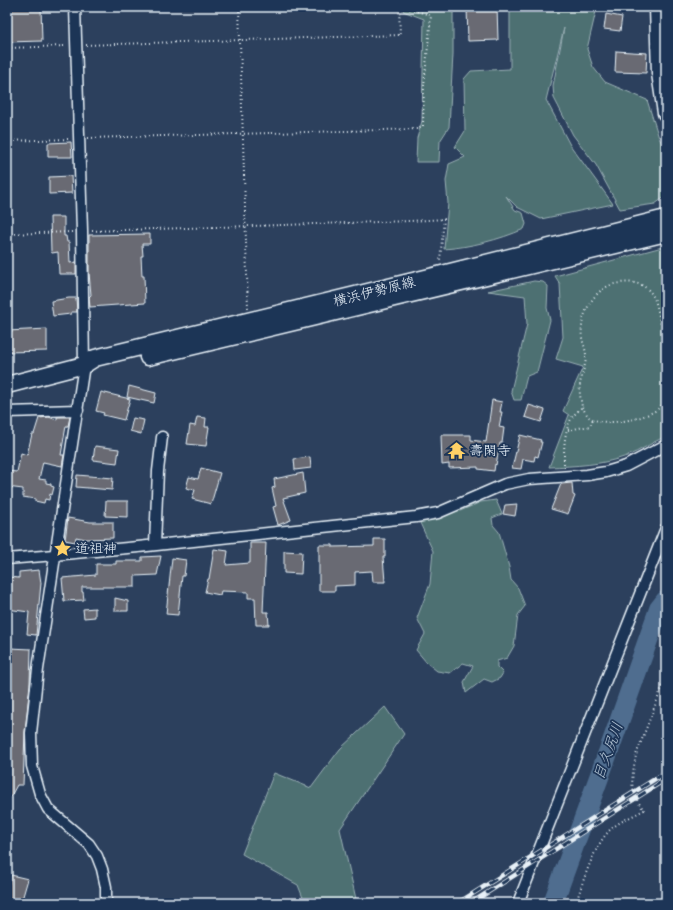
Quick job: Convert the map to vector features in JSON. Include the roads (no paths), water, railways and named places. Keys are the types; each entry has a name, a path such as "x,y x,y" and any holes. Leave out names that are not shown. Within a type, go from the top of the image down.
{"main road":[{"path":"658,7 662,35 660,73 666,113"},
{"name":"横浜伊勢原線","path":"7,385 84,365 95,358 248,322 666,218"},
{"name":"横浜伊勢原線","path":"84,365 97,368 666,233"}],"street":[{"path":"75,7 82,232 84,365 38,669 31,733 32,766 40,794 48,809 89,844 97,856 102,869 106,888 106,903"},
{"path":"7,412 78,410"},
{"path":"155,545 158,471 162,437"},
{"path":"7,559 408,518 438,513 505,484 529,479 587,475 606,472 626,466 666,445"},
{"path":"518,903 589,719 666,528"}],"waterway":[{"name":"目久尻川","path":"553,903 659,609 666,600"}],"railway":[{"path":"458,903 666,772"},
{"path":"471,903 666,779"}],"place":[{"name":"壽閑寺","path":"456,450"},
{"name":"道祖神","path":"62,548"}]}
